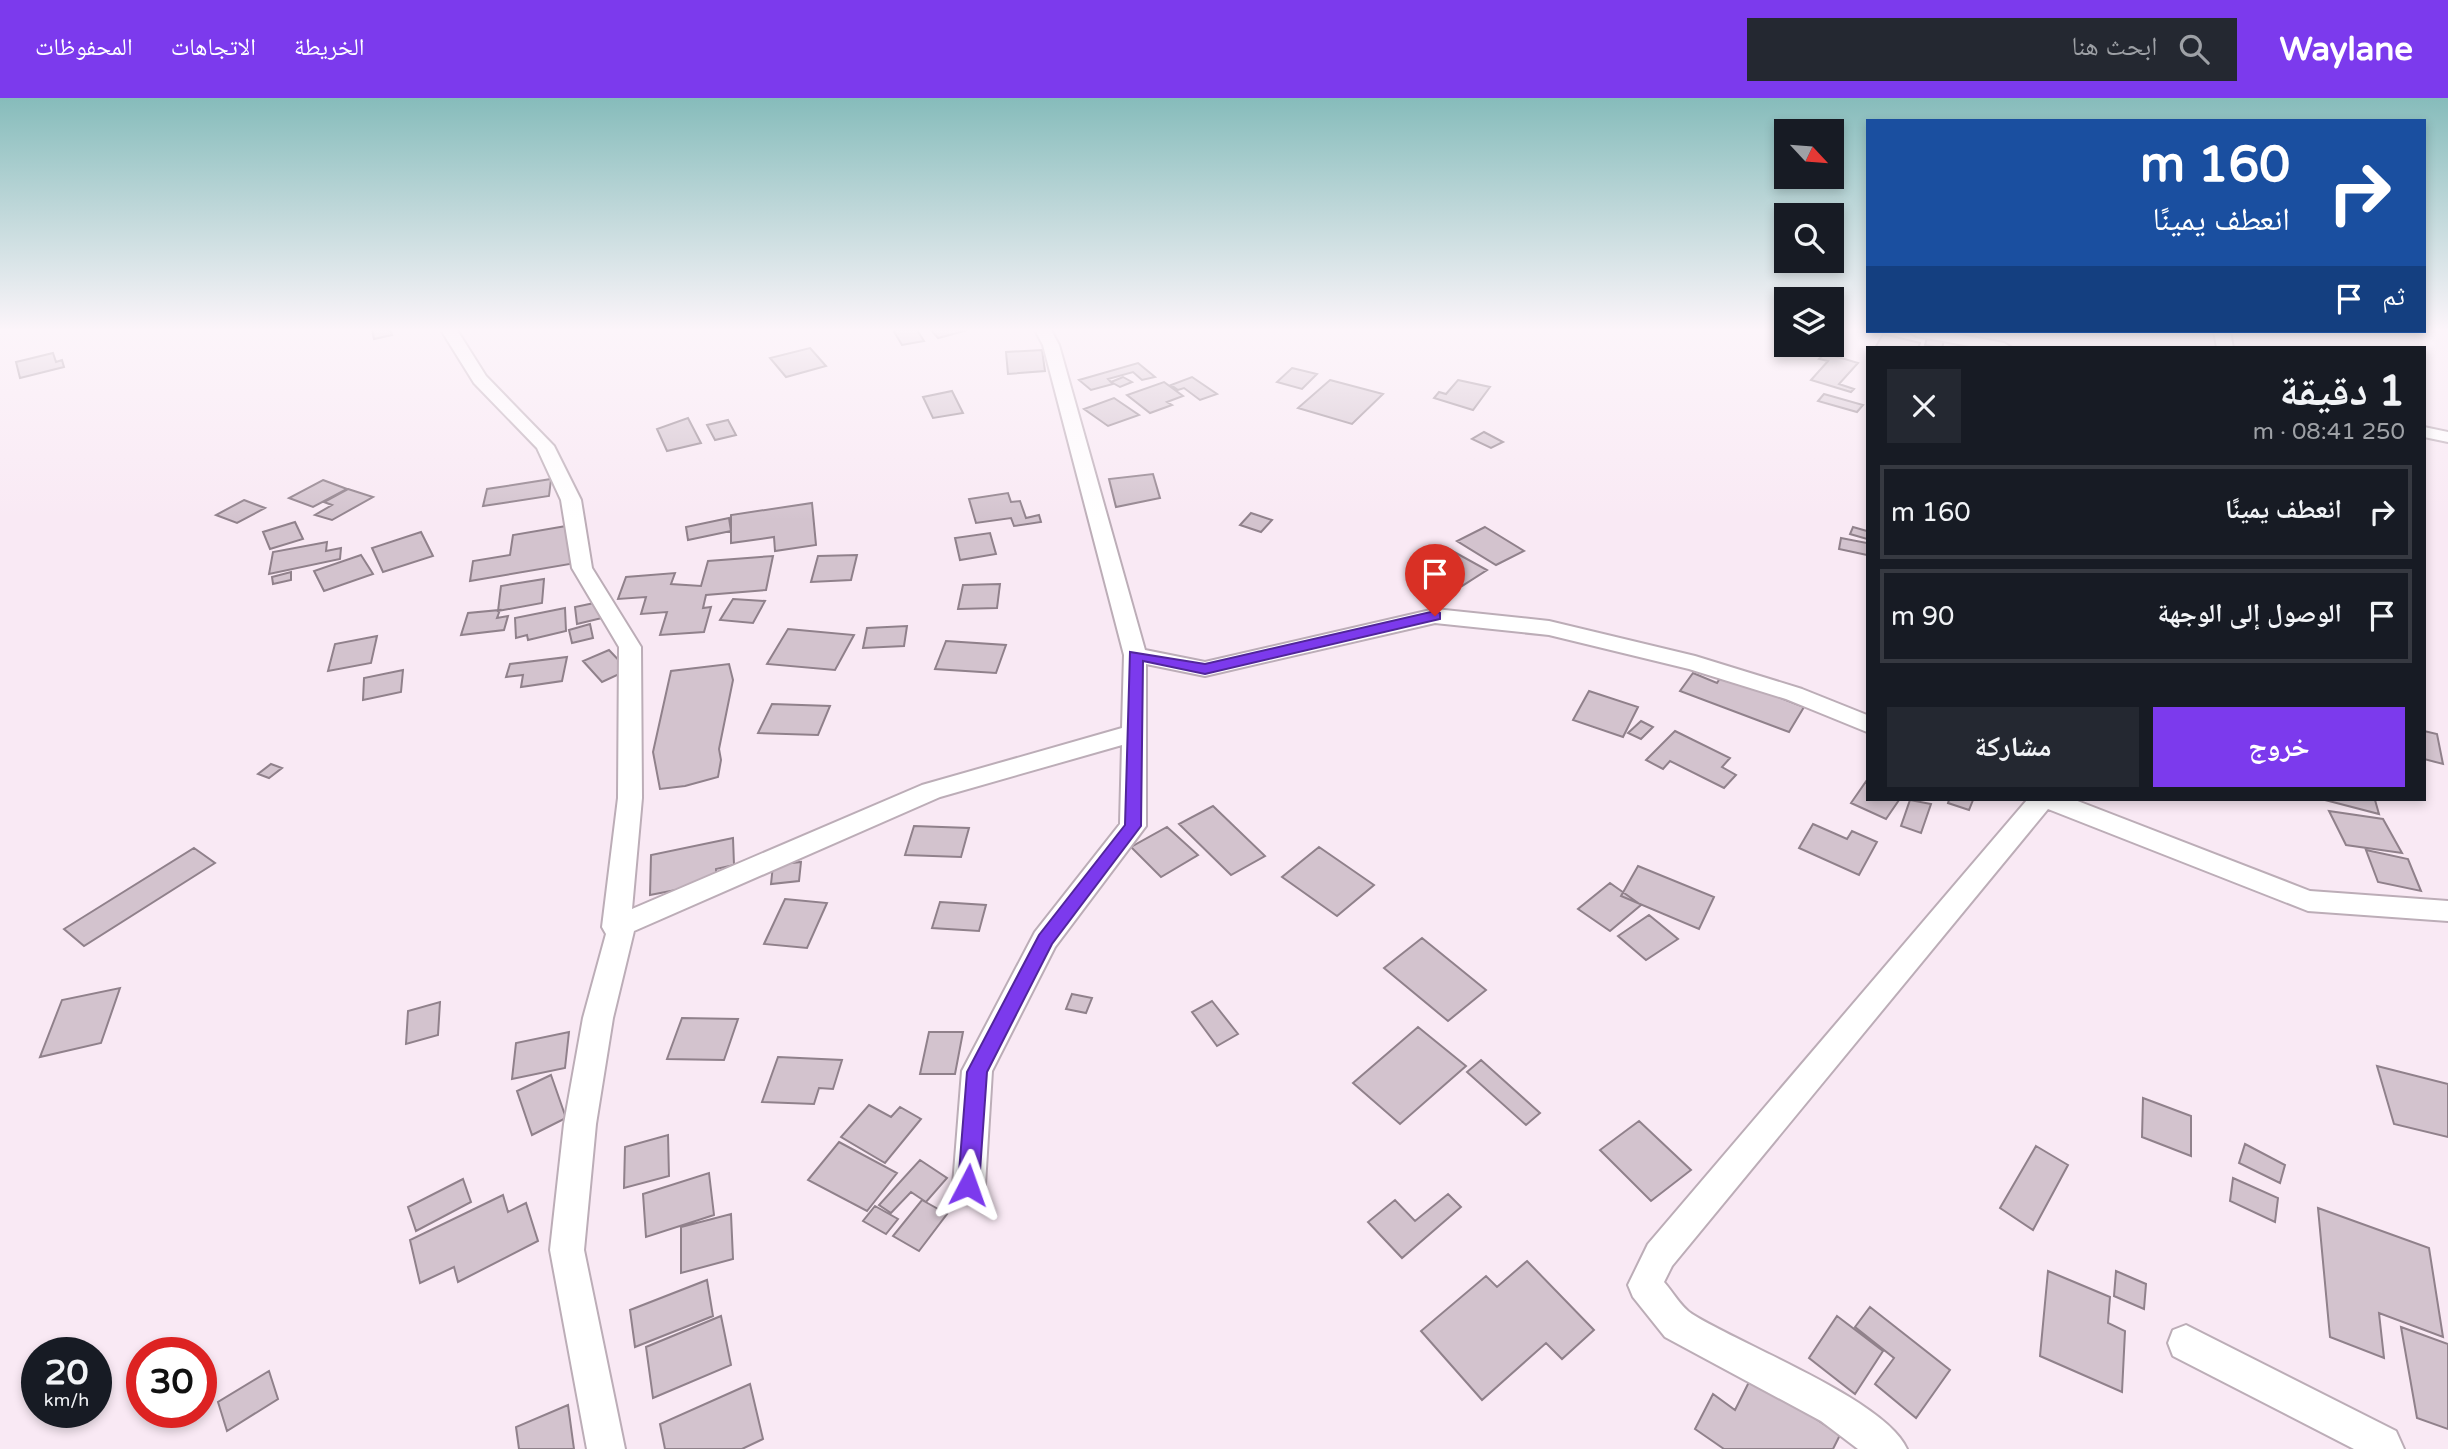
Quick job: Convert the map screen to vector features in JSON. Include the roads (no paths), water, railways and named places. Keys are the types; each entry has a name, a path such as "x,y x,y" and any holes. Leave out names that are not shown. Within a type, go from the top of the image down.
{"street":[{"path":"494,393 545,446 571,499 582,568 630,648 630,797 616,927"},
{"path":"968,1185 977,1072 1045,940 1133,826 1135,655 1064,393"},
{"path":"2426,432 2448,437"},
{"path":"1135,655 1205,669 1435,616 1549,628 1695,663 1794,694 1866,724"},
{"path":"616,927 931,791 1134,733"},
{"path":"1888,1449 1834,1408 1677,1325 1645,1285 1660,1255 2040,801"},
{"path":"2054,801 2308,901 2448,911"},
{"path":"606,1449 567,1250 580,1124 598,1018 621,928 616,927"},
{"path":"2186,1343 2383,1444 2385,1449"}]}
